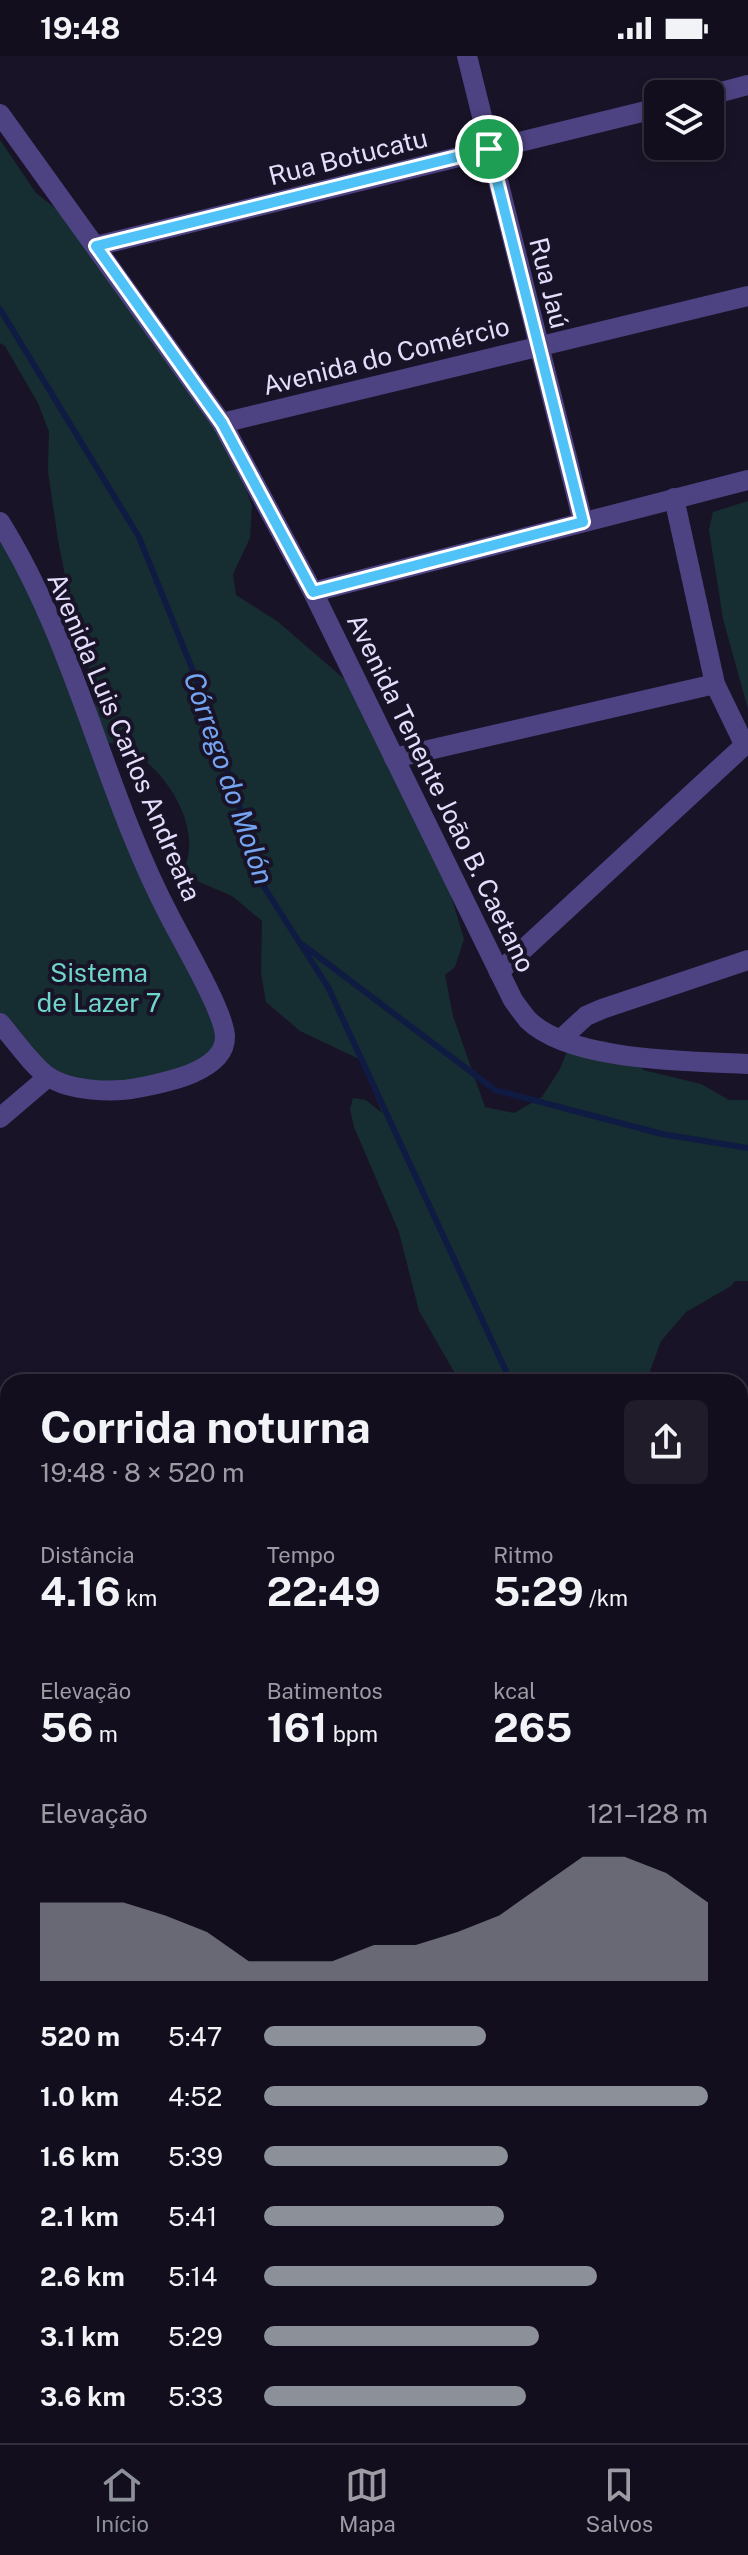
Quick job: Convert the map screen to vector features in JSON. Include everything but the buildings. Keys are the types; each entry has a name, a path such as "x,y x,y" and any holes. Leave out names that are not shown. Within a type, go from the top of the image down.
{"street":[{"name":"Rua Jaú","path":"467,56 583,522"},
{"path":"724,91 748,85"},
{"name":"Rua Botucatu","path":"96,246 644,111"},
{"name":"Avenida Tenente João B. Caetano","path":"0,114 222,423 313,592 513,1000 530,1021 561,1039 596,1050 642,1058 748,1064"},
{"name":"Avenida do Comércio","path":"222,423 748,296"},
{"path":"313,592 748,480"},
{"path":"499,972 746,743 715,684 674,498"},
{"name":"Avenida Luis Carlos Andreata","path":"0,522 16,548 76,678 119,806 156,892 219,1015 225,1038 219,1055 196,1073 134,1089 90,1091 48,1077"},
{"path":"394,758 715,684"},
{"path":"561,1039 586,1016 602,1009 748,960"},
{"path":"0,1023 48,1077 0,1118"}],"green space":[{"name":"Sistema de Lazer 7","path":"0,140 36,193 78,226 230,444 252,506 250,538 233,574 236,595 277,621 349,683 439,856 464,939 455,967 445,975 453,1016 485,1107 514,1113 542,1097 560,1069 571,1041 605,1041 634,1053 643,1070 701,1084 729,1100 748,1100 748,1281 735,1281 686,1312 661,1341 649,1374 455,1374 419,1311 399,1232 354,1127 350,1109 353,1098 366,1100 382,1113 361,1060 300,1031 266,1002 261,973 262,921 232,896 190,878 185,866 189,848 187,828 180,807 155,770 120,746 102,742 219,1015 219,1055 134,1089 48,1077 0,1023 0,522 95,729 95,699 58,540 48,471 49,432 38,403 5,346 0,343"},
{"path":"748,501 748,709 723,619 709,530 713,512"}],"waterway":[{"name":"Córrego do Molón","path":"0,309 139,537 210,713 264,887 328,987 507,1374"},
{"path":"303,945 495,1090 662,1134 748,1148"}],"route":[{"path":"489,149 583,522 313,592 222,423 96,246 489,149"}]}
